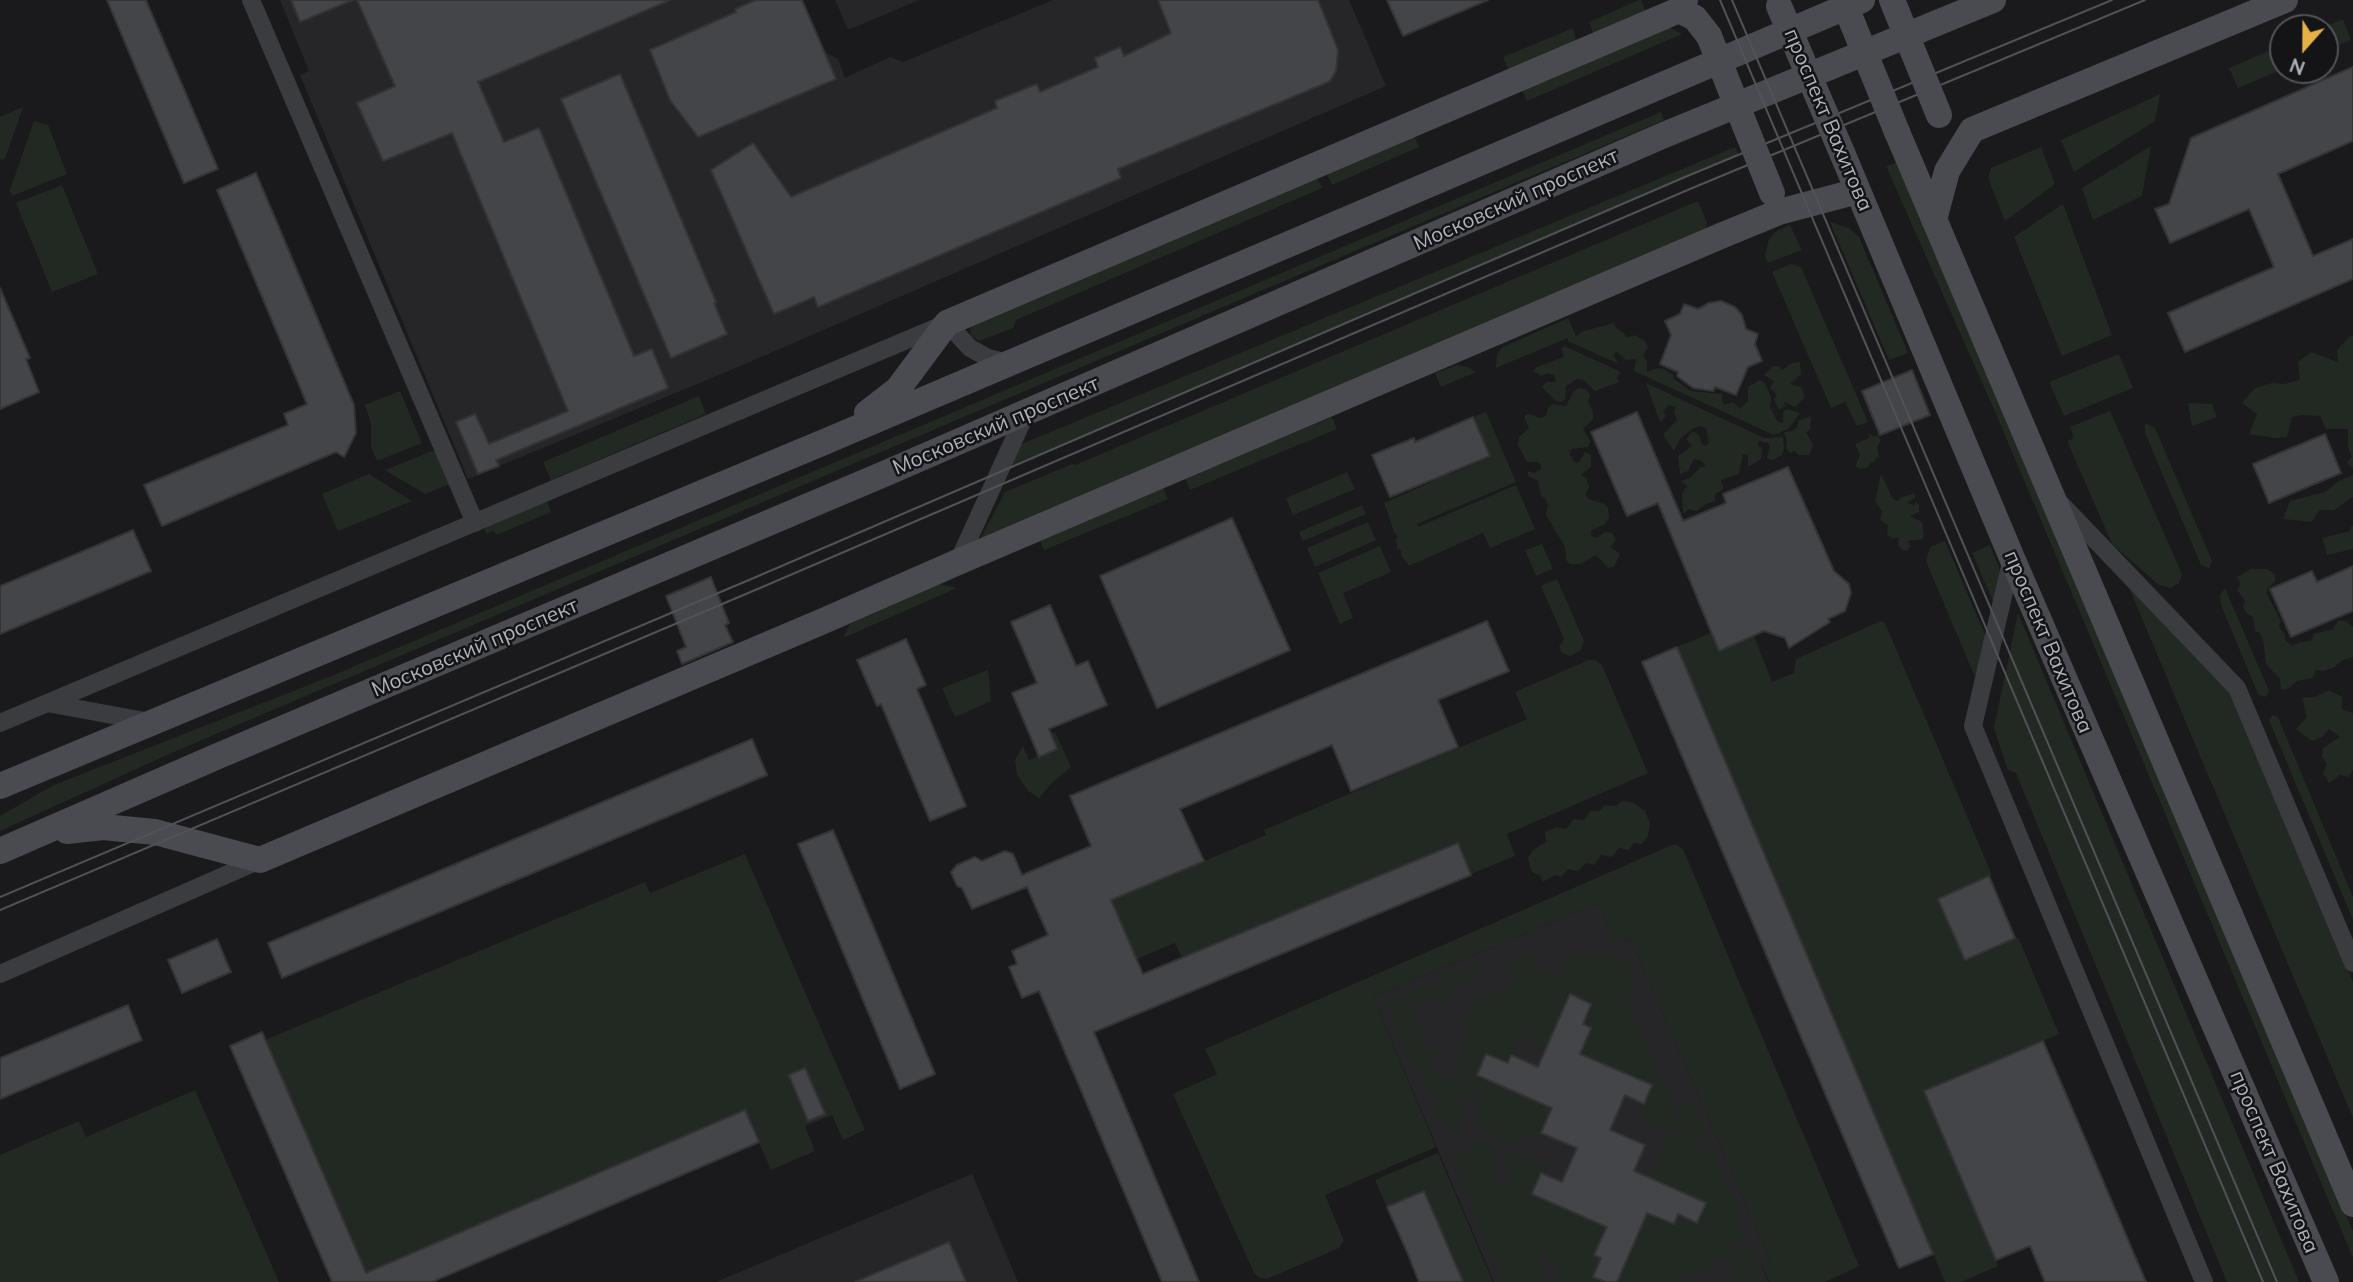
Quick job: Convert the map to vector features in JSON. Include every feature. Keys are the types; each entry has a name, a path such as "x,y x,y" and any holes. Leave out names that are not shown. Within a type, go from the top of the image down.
{"main road":[{"path":"1843,0 2353,1204"},
{"path":"0,786 829,440 1863,0"},
{"path":"1892,0 1939,115 1954,126 1972,130 2285,0"},
{"name":"Московский проспект","path":"0,851 1026,413 1664,135 1993,0"},
{"name":"проспект Вахитова","path":"1778,3 2012,558 2326,1282"},
{"path":"829,440 898,389 947,323 1682,5 1709,36 1776,203"},
{"path":"1934,220 1947,171 1972,130"},
{"path":"44,833 103,827 155,832 260,860 1097,503 1776,203 1858,191"}],"street":[{"path":"251,0 475,523"},
{"path":"0,723 947,323 970,348 988,358 1009,363"},
{"path":"958,562 1026,413"},
{"path":"2051,494 2237,688 2353,963"},
{"path":"2012,558 1973,726 2204,1282"},
{"path":"46,703 150,722"},
{"path":"0,974 260,860"}],"shaded area":[{"path":"280,0 803,0 825,52 838,59 845,78 890,57 903,62 1053,0 1349,0 1386,86 738,367 468,479 300,75 309,71"},
{"path":"835,0 919,0 848,30"},
{"path":"1639,0 1648,17 1594,35 1589,22"},
{"path":"2343,19 2351,40 2339,45 2339,21"},
{"path":"1666,26 1682,34 1527,101 1520,84"},
{"path":"1573,28 1577,43 1509,71 1503,57"},
{"path":"2269,51 2269,75 2238,88 2229,68"},
{"path":"2160,94 2155,121 2074,172 2061,140"},
{"path":"23,107 5,159 0,160 0,117"},
{"path":"1661,112 1664,120 176,751 0,831 0,816 54,785 329,677"},
{"path":"34,121 48,125 67,174 12,196 10,190"},
{"path":"1412,131 1419,147 1332,185 1324,168"},
{"path":"2151,146 2142,196 2093,220 2082,188"},
{"path":"1735,147 1739,155 1000,472 1010,449"},
{"path":"2041,147 2055,184 2005,221 1988,178 1991,168"},
{"path":"1896,163 2016,431 2353,1231 2353,1258 1996,414 1886,166"},
{"path":"1315,172 1322,188 1016,320 1013,328 979,341 971,335 970,325"},
{"path":"62,185 98,274 52,292 16,203"},
{"path":"1698,201 1707,223 1704,235 976,547 1005,492 1075,465"},
{"path":"2063,204 2112,335 2062,356 2014,237"},
{"path":"1830,222 1849,228 1859,237 1908,353 1889,360"},
{"path":"1790,225 1802,250 1768,263 1765,255 1769,239 1775,232"},
{"path":"1791,264 1801,267 1868,422 1857,426 1845,402 1831,408 1772,272"},
{"path":"1568,318 1576,336 1584,331 1614,323 1627,338 1635,335 1646,342 1648,348 1643,355 1647,361 1647,372 1664,369 1691,391 1722,394 1724,405 1733,402 1740,409 1748,401 1748,387 1760,380 1765,383 1771,397 1770,407 1777,421 1783,423 1783,412 1787,409 1800,413 1788,429 1774,435 1634,371 1636,359 1626,360 1616,351 1614,356 1619,364 1568,341 1568,338 1496,368 1497,354 1503,347"},
{"path":"2353,336 2353,469 2347,462 2352,457 2348,447 2348,429 2326,429 2320,416 2292,417 2287,437 2249,434 2257,414 2242,403 2255,388 2300,380 2298,362 2311,352 2338,362 2337,350"},
{"path":"1564,346 1619,371 1619,382 1595,391 1584,380 1577,379 1566,386 1565,399 1556,401 1542,387 1546,382 1556,382 1554,375 1547,373 1542,376 1533,371 1564,357 1561,349"},
{"path":"2119,354 2133,388 2064,416 2049,382"},
{"path":"1800,362 1801,374 1790,384 1801,387 1805,397 1795,407 1784,402 1785,406 1779,410 1774,399 1777,395 1770,388 1774,381 1764,375 1773,366 1779,366 1782,370 1792,363"},
{"path":"1457,365 1476,372 1441,387 1435,373"},
{"path":"1646,383 1764,438 1783,437 1782,455 1772,460 1767,458 1770,446 1759,441 1758,445 1762,448 1761,459 1748,467 1748,455 1743,454 1739,474 1721,480 1724,489 1715,494 1715,501 1697,511 1689,509 1683,514 1682,494 1687,486 1681,481 1690,478 1700,467 1706,467 1702,461 1694,459 1688,471 1680,474 1678,456 1692,446 1686,439 1693,431 1700,436 1701,443 1705,446 1709,443 1706,428 1699,426 1692,429 1680,439 1674,451 1663,435 1677,420 1674,413 1676,407 1669,405 1663,411 1666,416 1660,422"},
{"path":"1579,388 1587,390 1590,395 1588,402 1593,419 1583,429 1591,442 1588,447 1571,449 1570,455 1574,462 1578,463 1585,452 1591,455 1591,467 1581,475 1586,478 1589,487 1586,493 1588,499 1608,508 1609,518 1604,525 1591,530 1591,536 1597,538 1605,532 1612,533 1616,540 1610,547 1620,554 1614,567 1608,568 1596,555 1580,564 1570,564 1566,560 1565,547 1546,515 1548,505 1541,496 1538,481 1528,476 1528,471 1534,473 1541,469 1541,465 1538,462 1527,462 1518,445 1519,437 1529,428 1525,415 1540,418 1546,416 1552,404 1566,406 1573,392"},
{"path":"400,391 422,443 377,461 371,447 371,424 365,405"},
{"path":"699,396 706,414 551,480 543,462"},
{"path":"2188,403 2212,404 2217,417 2192,426"},
{"path":"2110,411 2182,574 2179,583 2170,588 2159,585 2112,544 2067,441 2074,438 2070,427"},
{"path":"1486,412 1516,482 1417,524 1418,527 1516,485 1535,529 1490,548 1483,533 1409,566 1401,555 1401,550 1397,549 1395,542 1398,536 1394,532 1384,503 1434,481 1417,441 1431,434 1449,475 1491,457 1474,417"},
{"path":"1811,416 1810,430 1806,432 1813,445 1809,455 1798,455 1795,451 1790,453 1786,448 1784,432 1792,431 1798,426 1798,421"},
{"path":"1332,417 1337,429 1190,490 1185,478"},
{"path":"2145,423 2155,428 2212,561 2209,568 2201,565 2145,433"},
{"path":"1868,432 1873,437 1878,435 1881,440 1877,447 1879,458 1861,469 1855,466 1860,455 1855,444 1869,438"},
{"path":"435,450 450,484 425,494 385,470"},
{"path":"1347,472 1355,489 1293,515 1286,498"},
{"path":"369,474 412,501 338,531 322,494"},
{"path":"1881,474 1893,499 1898,501 1915,493 1915,498 1907,503 1919,504 1919,512 1910,516 1922,522 1924,536 1923,539 1908,541 1911,546 1907,551 1898,545 1899,538 1887,535 1888,525 1880,520 1882,511 1875,501"},
{"path":"2353,475 2353,497 2334,510 2320,510 2311,522 2283,519 2290,501 2325,492 2339,481"},
{"path":"1163,488 1168,499 1044,550 1040,541"},
{"path":"546,499 551,512 496,535 494,531 486,534 483,525"},
{"path":"1362,505 1366,514 1303,541 1299,532"},
{"path":"1368,522 1376,540 1315,567 1307,548"},
{"path":"2351,526 2353,549 2327,555 2322,538 2350,531"},
{"path":"1945,541 1986,637 1977,682 1926,561 1930,547"},
{"path":"1542,544 1553,569 1536,576 1525,550"},
{"path":"1990,545 2003,578 1995,606 1972,553"},
{"path":"1380,546 1391,572 1343,593 1353,618 1340,624 1318,573"},
{"path":"2251,569 2267,569 2275,575 2275,582 2268,588 2267,594 2281,621 2279,627 2285,634 2285,640 2292,646 2311,641 2314,634 2333,629 2338,621 2346,621 2353,627 2353,657 2343,660 2333,668 2316,670 2312,678 2297,681 2288,689 2281,690 2280,679 2266,664 2263,640 2260,633 2255,631 2253,617 2247,614 2243,607 2245,601 2237,590 2241,584 2237,577"},
{"path":"1557,579 1584,641 1581,650 1570,656 1562,653 1559,647 1564,639 1541,586"},
{"path":"2127,583 2228,688 2353,982 2353,1118"},
{"path":"940,584 957,588 843,638 850,624"},
{"path":"2225,588 2269,691 2266,697 2258,694 2221,605 2220,595"},
{"path":"2018,613 2299,1282 2227,1282 2016,773 2008,770 1994,728"},
{"path":"1881,621 1885,623 1992,875 1938,899 1965,960 2018,937 2059,1034 1924,1092 1998,1266 1961,1282 1945,1282 1677,647 1711,633 1719,651 1754,636 1772,682 1794,673 1796,659"},
{"path":"1589,660 1595,660 1602,665 1648,773 1507,834 1515,856 1471,874 1457,843 1182,958 1175,943 1115,968 1090,909 1266,835 1264,830 1527,719 1515,692"},
{"path":"988,670 991,701 955,717 942,688"},
{"path":"2329,690 2342,697 2342,709 2353,713 2353,770 2349,777 2340,775 2329,783 2323,773 2327,764 2322,757 2323,748 2340,737 2329,729 2322,737 2312,741 2296,729 2307,717 2302,698 2315,697"},
{"path":"2272,715 2278,717 2353,897 2353,920 2269,720"},
{"path":"1055,732 1071,767 1039,798 1028,791 1017,774 1015,760 1023,746 1029,760 1056,749 1051,734"},
{"path":"1622,801 1634,803 1645,811 1650,824 1648,836 1642,844 1634,843 1629,850 1619,848 1612,857 1601,855 1594,865 1586,863 1578,871 1568,869 1561,877 1555,875 1543,882 1540,876 1532,872 1528,858 1533,850 1546,842 1545,832 1557,827 1566,829 1574,819 1584,820 1590,811 1599,811 1605,805 1616,806"},
{"path":"1672,845 1683,849 1859,1266 1825,1282 1769,1282 1761,1264 1770,1260 1630,938 1615,943 1598,903 1373,997 1436,1147 1325,1195 1344,1241 1339,1248 1267,1279 1254,1273 1173,1094 1217,1074 1205,1049"},
{"path":"745,854 865,1130 843,1140 832,1115 805,1126 815,1151 771,1170 745,1110 366,1273 265,1040 645,882 650,893","holes":["805,1068 824,1114 808,1121 789,1075"]},
{"path":"1598,903 1615,943 1630,938 1770,1260 1761,1265 1768,1282 1494,1282 1373,997"},
{"path":"1614,950 1618,961 1628,959 1633,971 1630,980 1638,993 1627,1001 1680,1120 1678,1104 1691,1104 1703,1119 1705,1134 1693,1146 1703,1152 1709,1144 1717,1155 1718,1168 1726,1175 1726,1189 1736,1196 1734,1204 1743,1216 1738,1225 1749,1235 1745,1241 1735,1239 1731,1253 1724,1259 1684,1278 1693,1282 1617,1282 1640,1229 1637,1208 1674,1224 1678,1215 1697,1223 1706,1203 1649,1178 1667,1137 1685,1132 1683,1127 1668,1133 1637,1120 1652,1085 1576,1064 1591,1029 1583,1024 1591,1004 1569,995 1545,1051 1528,1043 1531,1036 1526,1033 1522,1041 1518,1039 1507,1063 1486,1054 1477,1075 1557,1097 1538,1140 1523,1134 1512,1142 1491,1133 1479,1124 1474,1108 1479,1105 1474,1094 1471,1099 1464,1096 1459,1101 1465,1108 1464,1121 1454,1132 1434,1114 1441,1102 1426,1093 1423,1078 1415,1063 1404,1054 1401,1038 1393,1028 1396,1019 1382,1004 1388,999 1410,992 1413,986 1431,986 1445,973 1465,970 1476,963 1481,973 1474,983 1454,982 1450,999 1424,999 1409,1003 1420,1013 1413,1022 1426,1034 1419,1044 1434,1054 1429,1066 1439,1074 1472,1090 1468,1081 1462,1081 1456,1069 1461,1056 1457,1044 1467,1039 1469,1029 1458,1017 1473,1012 1472,999 1485,995 1490,998 1494,992 1508,986 1514,974 1505,965 1519,957 1534,956 1534,967 1540,973 1551,968 1553,973 1550,979 1556,980 1559,971 1557,966 1588,952 1603,954"},
{"path":"195,1090 279,1282 0,1282 0,1155 79,1121 86,1137"},
{"path":"1476,1139 1490,1143 1499,1157 1491,1166 1494,1184 1506,1183 1511,1174 1503,1155 1508,1150 1546,1168 1532,1194 1592,1220 1611,1217 1594,1255 1601,1258 1594,1277 1606,1282 1559,1282 1545,1251 1540,1258 1543,1282 1501,1282 1497,1278 1500,1260 1485,1250 1483,1231 1471,1212 1474,1202 1461,1185 1453,1160 1471,1147"},
{"path":"1438,1153 1493,1282 1463,1282 1424,1191 1387,1207 1375,1180"},
{"path":"972,1174 1018,1282 716,1282"},
{"path":"1753,1249 1760,1257 1754,1265 1761,1275 1757,1282 1730,1280 1736,1270 1729,1258 1737,1251"}],"building":[{"path":"107,0 146,0 218,169 184,183"},
{"path":"291,0 353,0 300,22"},
{"path":"357,0 670,0 478,82 504,142 539,128 634,356 652,349 668,388 496,460 499,466 478,474 456,422 475,414 489,444 568,411 452,133 383,161 357,103 395,86"},
{"path":"756,0 802,0 836,79 698,137 670,100 650,50 736,12 735,9"},
{"path":"1158,0 1318,0 1338,50 1336,71 1330,81 1319,86 1118,169 1121,178 818,307 814,297 774,314 711,170 753,143 791,197 997,108 995,101 1037,84 1040,92 1098,67 1095,58 1120,47 1124,56 1171,33"},
{"path":"1387,0 1488,0 1403,36"},
{"path":"2353,67 2353,141 2278,174 2313,256 2353,239 2353,279 2185,352 2168,313 2274,267 2249,209 2170,243 2155,209 2169,204 2191,138 2314,84 2339,84 2339,73"},
{"path":"620,74 727,334 671,358 561,99"},
{"path":"256,173 354,405 356,433 344,457 336,452 162,526 144,485 288,425 284,414 307,404 217,190"},
{"path":"0,288 30,358 26,359 39,392 0,409"},
{"path":"1721,301 1735,307 1742,315 1746,329 1758,334 1755,344 1762,361 1748,367 1736,395 1715,387 1713,391 1693,388 1677,376 1678,372 1660,364 1671,335 1665,321 1680,314 1684,304 1698,309"},
{"path":"1912,370 1930,415 1880,435 1862,391"},
{"path":"1637,412 1683,521 1726,503 1723,494 1788,467 1834,571 1849,584 1851,593 1845,611 1828,619 1830,622 1789,648 1785,638 1764,631 1719,651 1658,503 1627,516 1591,432"},
{"path":"1473,417 1490,456 1390,497 1372,455 1414,438 1415,442"},
{"path":"2325,434 2341,473 2269,503 2253,464"},
{"path":"1232,518 1290,650 1157,708 1100,576"},
{"path":"133,530 151,571 0,634 0,586"},
{"path":"2353,566 2353,611 2291,637 2270,589 2312,571 2317,582"},
{"path":"711,577 729,623 725,625 733,642 682,664 677,651 686,647 666,596"},
{"path":"1050,605 1076,666 1088,661 1107,705 1049,729 1057,749 1039,757 1012,693 1037,683 1011,622"},
{"path":"1487,621 1509,671 1438,700 1458,747 1351,791 1332,745 1180,809 1204,861 1111,900 1143,974 1458,843 1471,875 1094,1032 1199,1282 1162,1282 1039,991 1022,998 1009,967 1017,964 1012,951 1048,935 1027,887 972,909 951,872 957,865 975,857 982,861 1005,851 1013,854 1022,875 1091,846 1070,796"},
{"path":"906,639 926,685 917,689 966,806 930,821 881,704 877,706 857,660"},
{"path":"1677,647 1933,1254 1899,1268 1642,662"},
{"path":"752,739 767,775 282,978 268,943"},
{"path":"833,830 935,1074 900,1089 798,844"},
{"path":"1989,876 2015,938 1965,960 1938,899"},
{"path":"217,939 231,972 182,993 168,960"},
{"path":"1570,994 1591,1004 1583,1024 1591,1028 1580,1054 1652,1085 1644,1104 1625,1095 1610,1130 1645,1145 1634,1171 1706,1203 1697,1223 1678,1214 1674,1224 1647,1213 1617,1282 1606,1282 1593,1277 1601,1258 1594,1255 1607,1227 1532,1194 1541,1173 1562,1182 1577,1148 1541,1133 1552,1108 1477,1075 1486,1054 1508,1063 1511,1055 1538,1067"},
{"path":"128,1005 142,1040 0,1099 0,1058"},
{"path":"262,1032 366,1273 745,1110 759,1142 432,1282 332,1282 230,1046"},
{"path":"2043,1041 2146,1282 2045,1282 2030,1246 1996,1260 1924,1091"},
{"path":"805,1068 825,1114 808,1121 789,1075"},
{"path":"1424,1191 1463,1282 1419,1282 1387,1207"},
{"path":"949,1242 966,1282 855,1282"}],"tram line":[{"path":"1720,0 2263,1282"},
{"path":"1732,0 2277,1282"},
{"path":"0,897 756,577 1685,177 2112,0"},
{"path":"0,910 1690,189 2145,0"}]}
